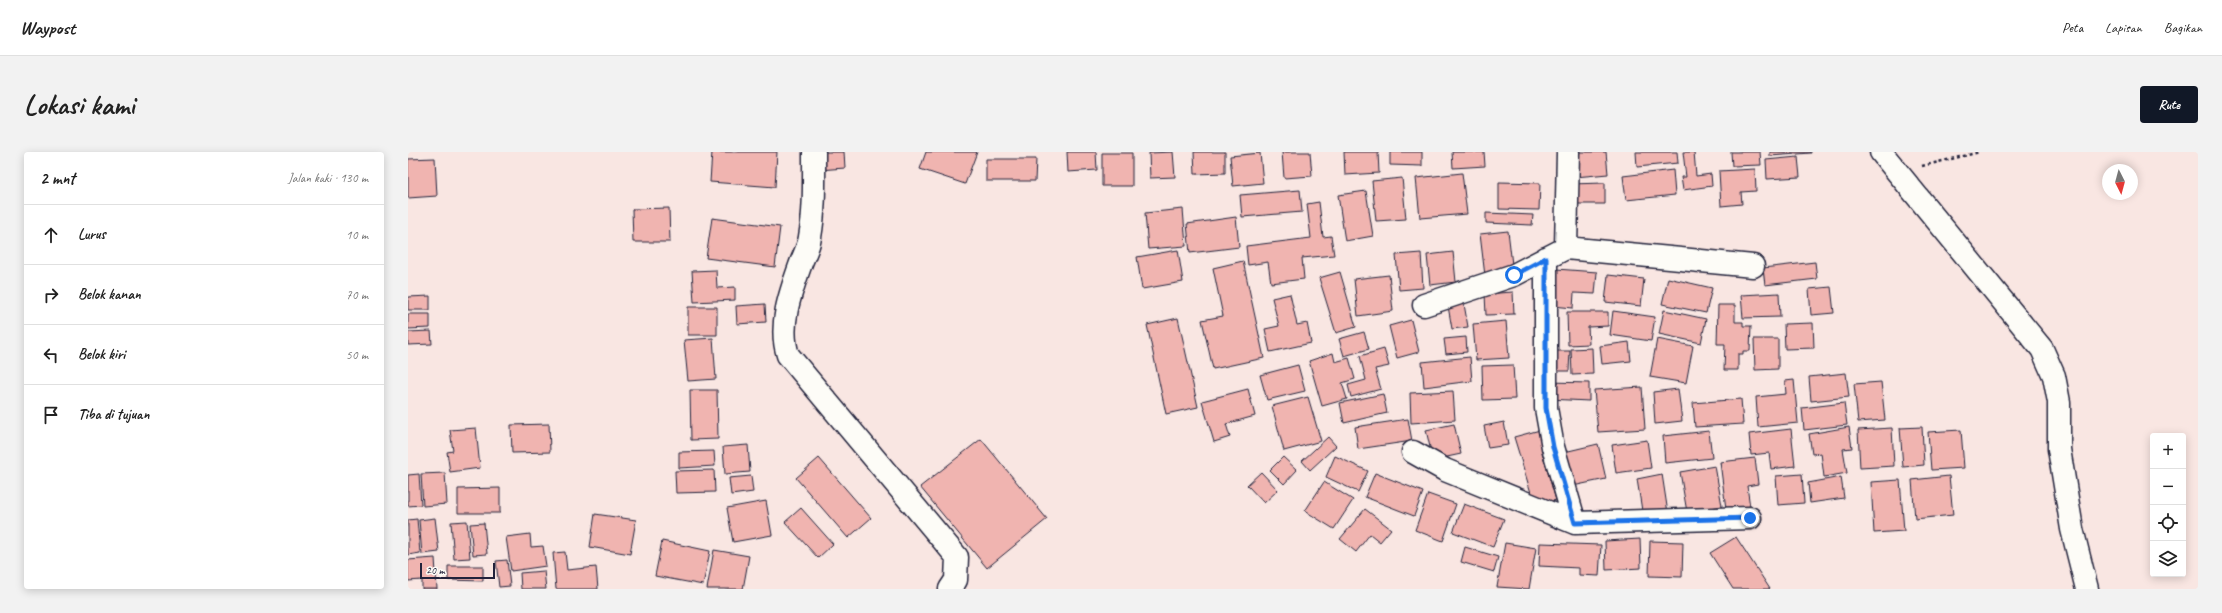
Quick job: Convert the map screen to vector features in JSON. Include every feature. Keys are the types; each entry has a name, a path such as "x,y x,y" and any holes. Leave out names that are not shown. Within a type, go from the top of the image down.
{"street":[{"path":"814,152 815,192 810,239 791,291 784,330 784,342 788,355 957,557 956,580 950,589"},
{"path":"1566,248 1568,152"},
{"path":"1881,152 2042,349 2054,376 2058,402 2062,464 2072,529 2087,589"},
{"path":"1424,305 1514,275 1566,248 1753,266"},
{"path":"1546,258 1546,408 1553,447 1575,523"},
{"path":"1413,452 1445,470 1575,523 1750,518"}],"path":[{"path":"1896,172 1980,152"}],"building":[{"path":"712,152 777,152 775,187 710,182"},
{"path":"818,152 844,152 845,168 819,170"},
{"path":"926,152 977,152 965,184 920,169"},
{"path":"1067,152 1096,152 1097,170 1068,172"},
{"path":"1173,152 1175,177 1150,178 1149,153"},
{"path":"1194,152 1225,152 1225,173 1195,174"},
{"path":"1282,152 1310,152 1312,176 1284,178"},
{"path":"1344,152 1378,152 1379,173 1345,175"},
{"path":"1390,152 1422,152 1422,166 1390,165"},
{"path":"1452,152 1484,152 1485,166 1453,168"},
{"path":"1573,152 1606,152 1608,174 1575,177"},
{"path":"1636,152 1677,152 1678,163 1637,167"},
{"path":"1683,152 1694,152 1696,176 1711,174 1712,186 1683,190 1681,177 1686,177"},
{"path":"1731,152 1760,152 1761,165 1732,166"},
{"path":"1770,152 1811,152 1811,153 1770,156"},
{"path":"1102,153 1132,153 1132,186 1102,186"},
{"path":"1260,153 1263,183 1233,186 1230,156"},
{"path":"1798,157 1800,177 1767,179 1766,160"},
{"path":"435,158 437,196 408,198 408,159"},
{"path":"986,159 1036,159 1035,181 986,181"},
{"path":"1755,169 1756,191 1741,192 1742,204 1721,206 1719,171"},
{"path":"1673,170 1675,195 1626,200 1623,176"},
{"path":"1462,173 1467,214 1420,218 1416,178"},
{"path":"1402,178 1406,219 1376,221 1372,181"},
{"path":"1499,182 1540,183 1539,210 1499,209"},
{"path":"1605,183 1605,204 1569,204 1569,184"},
{"path":"1300,190 1302,212 1242,217 1240,195"},
{"path":"1366,191 1373,236 1345,241 1338,195"},
{"path":"1319,202 1323,237 1331,236 1334,255 1302,258 1304,279 1271,283 1268,262 1248,265 1246,246 1311,238 1307,204"},
{"path":"669,208 670,242 633,242 632,209"},
{"path":"1183,209 1186,246 1148,249 1145,213"},
{"path":"1486,213 1533,215 1532,225 1486,223"},
{"path":"1236,217 1239,247 1190,253 1187,224"},
{"path":"712,218 780,227 775,267 706,258"},
{"path":"1508,231 1513,273 1485,276 1480,234"},
{"path":"1178,250 1183,282 1142,289 1137,257"},
{"path":"1453,252 1456,282 1430,285 1427,255"},
{"path":"1421,253 1423,288 1399,290 1396,255"},
{"path":"1243,261 1264,358 1213,369 1202,320 1223,316 1213,268"},
{"path":"1815,262 1817,279 1765,285 1763,268"},
{"path":"1556,269 1597,272 1595,294 1574,293 1573,308 1553,306"},
{"path":"716,270 717,288 735,287 735,300 694,302 692,271"},
{"path":"1340,272 1356,327 1336,333 1319,278"},
{"path":"1389,275 1393,311 1358,316 1354,279"},
{"path":"1608,275 1644,279 1641,306 1605,302"},
{"path":"1668,278 1712,288 1706,313 1662,304"},
{"path":"1831,287 1834,313 1811,315 1809,289"},
{"path":"1513,292 1514,314 1486,315 1485,294"},
{"path":"1779,293 1780,317 1743,318 1741,295"},
{"path":"1290,294 1297,325 1307,323 1311,343 1270,352 1265,329 1279,326 1272,298"},
{"path":"430,296 430,310 408,310 408,297"},
{"path":"765,304 766,322 737,324 736,306"},
{"path":"1464,304 1468,327 1452,329 1448,306"},
{"path":"1718,305 1735,305 1735,322 1743,322 1743,326 1751,326 1750,351 1743,351 1743,354 1738,354 1738,370 1724,370 1725,344 1717,344"},
{"path":"688,307 717,307 717,335 688,335"},
{"path":"1664,310 1706,319 1701,343 1659,334"},
{"path":"1613,311 1655,317 1651,341 1610,335"},
{"path":"1567,312 1608,312 1608,326 1588,327 1589,344 1568,345"},
{"path":"408,314 430,314 430,328 408,329"},
{"path":"1178,318 1198,407 1166,414 1147,325"},
{"path":"1411,320 1419,352 1397,358 1389,326"},
{"path":"1506,321 1509,358 1476,360 1473,324"},
{"path":"1813,323 1814,348 1785,349 1784,324"},
{"path":"431,331 432,344 408,345 408,332"},
{"path":"1364,332 1369,349 1344,356 1339,339"},
{"path":"1466,337 1467,352 1446,354 1444,339"},
{"path":"713,338 716,379 688,381 684,340"},
{"path":"1657,339 1693,346 1686,383 1650,377"},
{"path":"1754,339 1778,339 1778,369 1755,370"},
{"path":"1629,342 1631,361 1602,364 1600,346"},
{"path":"1592,348 1593,374 1572,375 1571,349"},
{"path":"1384,349 1389,366 1375,369 1381,389 1351,397 1348,385 1366,380 1360,356"},
{"path":"1549,351 1570,351 1569,371 1549,371"},
{"path":"1333,353 1335,362 1349,358 1355,379 1342,383 1347,399 1322,406 1309,361"},
{"path":"1470,357 1472,381 1424,387 1422,362"},
{"path":"1298,365 1305,391 1267,400 1260,375"},
{"path":"1513,365 1515,399 1483,400 1482,366"},
{"path":"1846,373 1849,397 1811,401 1809,377"},
{"path":"1794,380 1798,423 1758,427 1756,397 1786,394 1785,381"},
{"path":"1549,382 1589,383 1589,401 1548,399"},
{"path":"1881,382 1885,420 1858,422 1854,384"},
{"path":"1642,387 1645,429 1598,432 1594,390"},
{"path":"1248,389 1255,416 1226,424 1230,437 1214,442 1202,401"},
{"path":"1678,389 1682,421 1655,424 1653,392"},
{"path":"690,390 717,390 718,439 691,440"},
{"path":"1453,391 1455,420 1411,423 1410,393"},
{"path":"1383,394 1387,413 1344,423 1340,403"},
{"path":"1308,397 1321,441 1284,451 1272,406"},
{"path":"1741,399 1743,424 1695,427 1693,403"},
{"path":"1844,403 1847,425 1804,430 1802,408"},
{"path":"1408,419 1412,441 1358,449 1355,427"},
{"path":"1504,422 1508,445 1488,448 1484,426"},
{"path":"549,424 550,452 512,453 511,425"},
{"path":"1454,424 1461,454 1433,460 1426,430"},
{"path":"1849,427 1852,448 1843,449 1847,473 1824,477 1821,453 1812,454 1809,434"},
{"path":"1922,427 1924,465 1903,467 1900,428"},
{"path":"476,428 480,468 450,472 447,452 453,451 450,430"},
{"path":"1892,428 1894,466 1860,468 1858,430"},
{"path":"1791,429 1795,466 1771,469 1769,453 1751,455 1749,434"},
{"path":"1540,430 1546,451 1542,452 1556,500 1535,506 1514,437"},
{"path":"1961,430 1964,468 1931,470 1928,432"},
{"path":"1709,431 1712,458 1665,463 1663,436"},
{"path":"1328,437 1336,446 1310,470 1302,461"},
{"path":"981,439 1047,519 987,568 920,487"},
{"path":"1647,440 1651,468 1616,473 1612,445"},
{"path":"1598,444 1606,479 1568,487 1560,453"},
{"path":"748,445 750,472 725,474 723,447"},
{"path":"714,451 715,466 679,468 679,452"},
{"path":"1335,456 1368,471 1358,492 1326,477"},
{"path":"1283,457 1297,470 1284,484 1270,470"},
{"path":"819,458 871,518 848,538 796,478"},
{"path":"1755,458 1758,484 1747,486 1750,507 1726,509 1720,462"},
{"path":"1715,466 1722,506 1687,512 1680,472"},
{"path":"714,470 715,492 676,493 675,471"},
{"path":"1261,472 1278,490 1264,503 1247,485"},
{"path":"445,473 447,504 423,506 421,474"},
{"path":"1375,473 1423,492 1414,516 1365,497"},
{"path":"419,474 421,505 408,506 408,475"},
{"path":"1662,474 1668,513 1643,517 1637,479"},
{"path":"1802,474 1804,503 1778,505 1776,476"},
{"path":"751,476 753,492 731,495 729,478"},
{"path":"1949,476 1953,515 1915,519 1912,480"},
{"path":"1841,477 1844,498 1810,503 1808,483"},
{"path":"1900,480 1904,531 1874,533 1871,482"},
{"path":"1324,482 1353,500 1334,529 1305,511"},
{"path":"500,488 500,513 458,513 458,489"},
{"path":"1428,494 1456,504 1443,541 1415,530"},
{"path":"766,501 772,535 733,542 727,508"},
{"path":"1464,504 1504,519 1493,547 1453,532"},
{"path":"801,508 833,544 818,558 785,522"},
{"path":"1365,509 1391,529 1380,542 1370,534 1356,552 1340,539"},
{"path":"595,514 636,520 630,554 590,547"},
{"path":"435,518 439,552 422,554 419,520"},
{"path":"417,519 420,553 408,555 408,520"},
{"path":"467,521 470,558 454,559 451,522"},
{"path":"484,523 487,554 473,555 470,524"},
{"path":"530,534 531,547 543,546 546,566 511,571 506,537"},
{"path":"1736,537 1770,589 1733,589 1710,553"},
{"path":"1640,539 1641,568 1606,570 1605,541"},
{"path":"662,541 710,551 703,585 655,576"},
{"path":"1650,541 1683,542 1682,577 1649,576"},
{"path":"1505,543 1536,548 1529,589 1497,587"},
{"path":"1540,543 1601,545 1599,576 1579,575 1579,568 1539,566"},
{"path":"1465,547 1498,557 1494,572 1461,562"},
{"path":"714,550 749,556 743,589 707,589"},
{"path":"565,552 567,570 596,567 598,589 556,589 553,553"},
{"path":"435,558 437,589 422,589 422,580 408,581 408,560"},
{"path":"507,560 510,586 499,587 496,561"},
{"path":"448,566 483,566 483,581 448,580"},
{"path":"544,571 546,589 521,589 520,573"}],"route":[{"path":"1514,275 1546,258 1546,408 1553,447 1575,523 1706,518 1750,518"}]}
